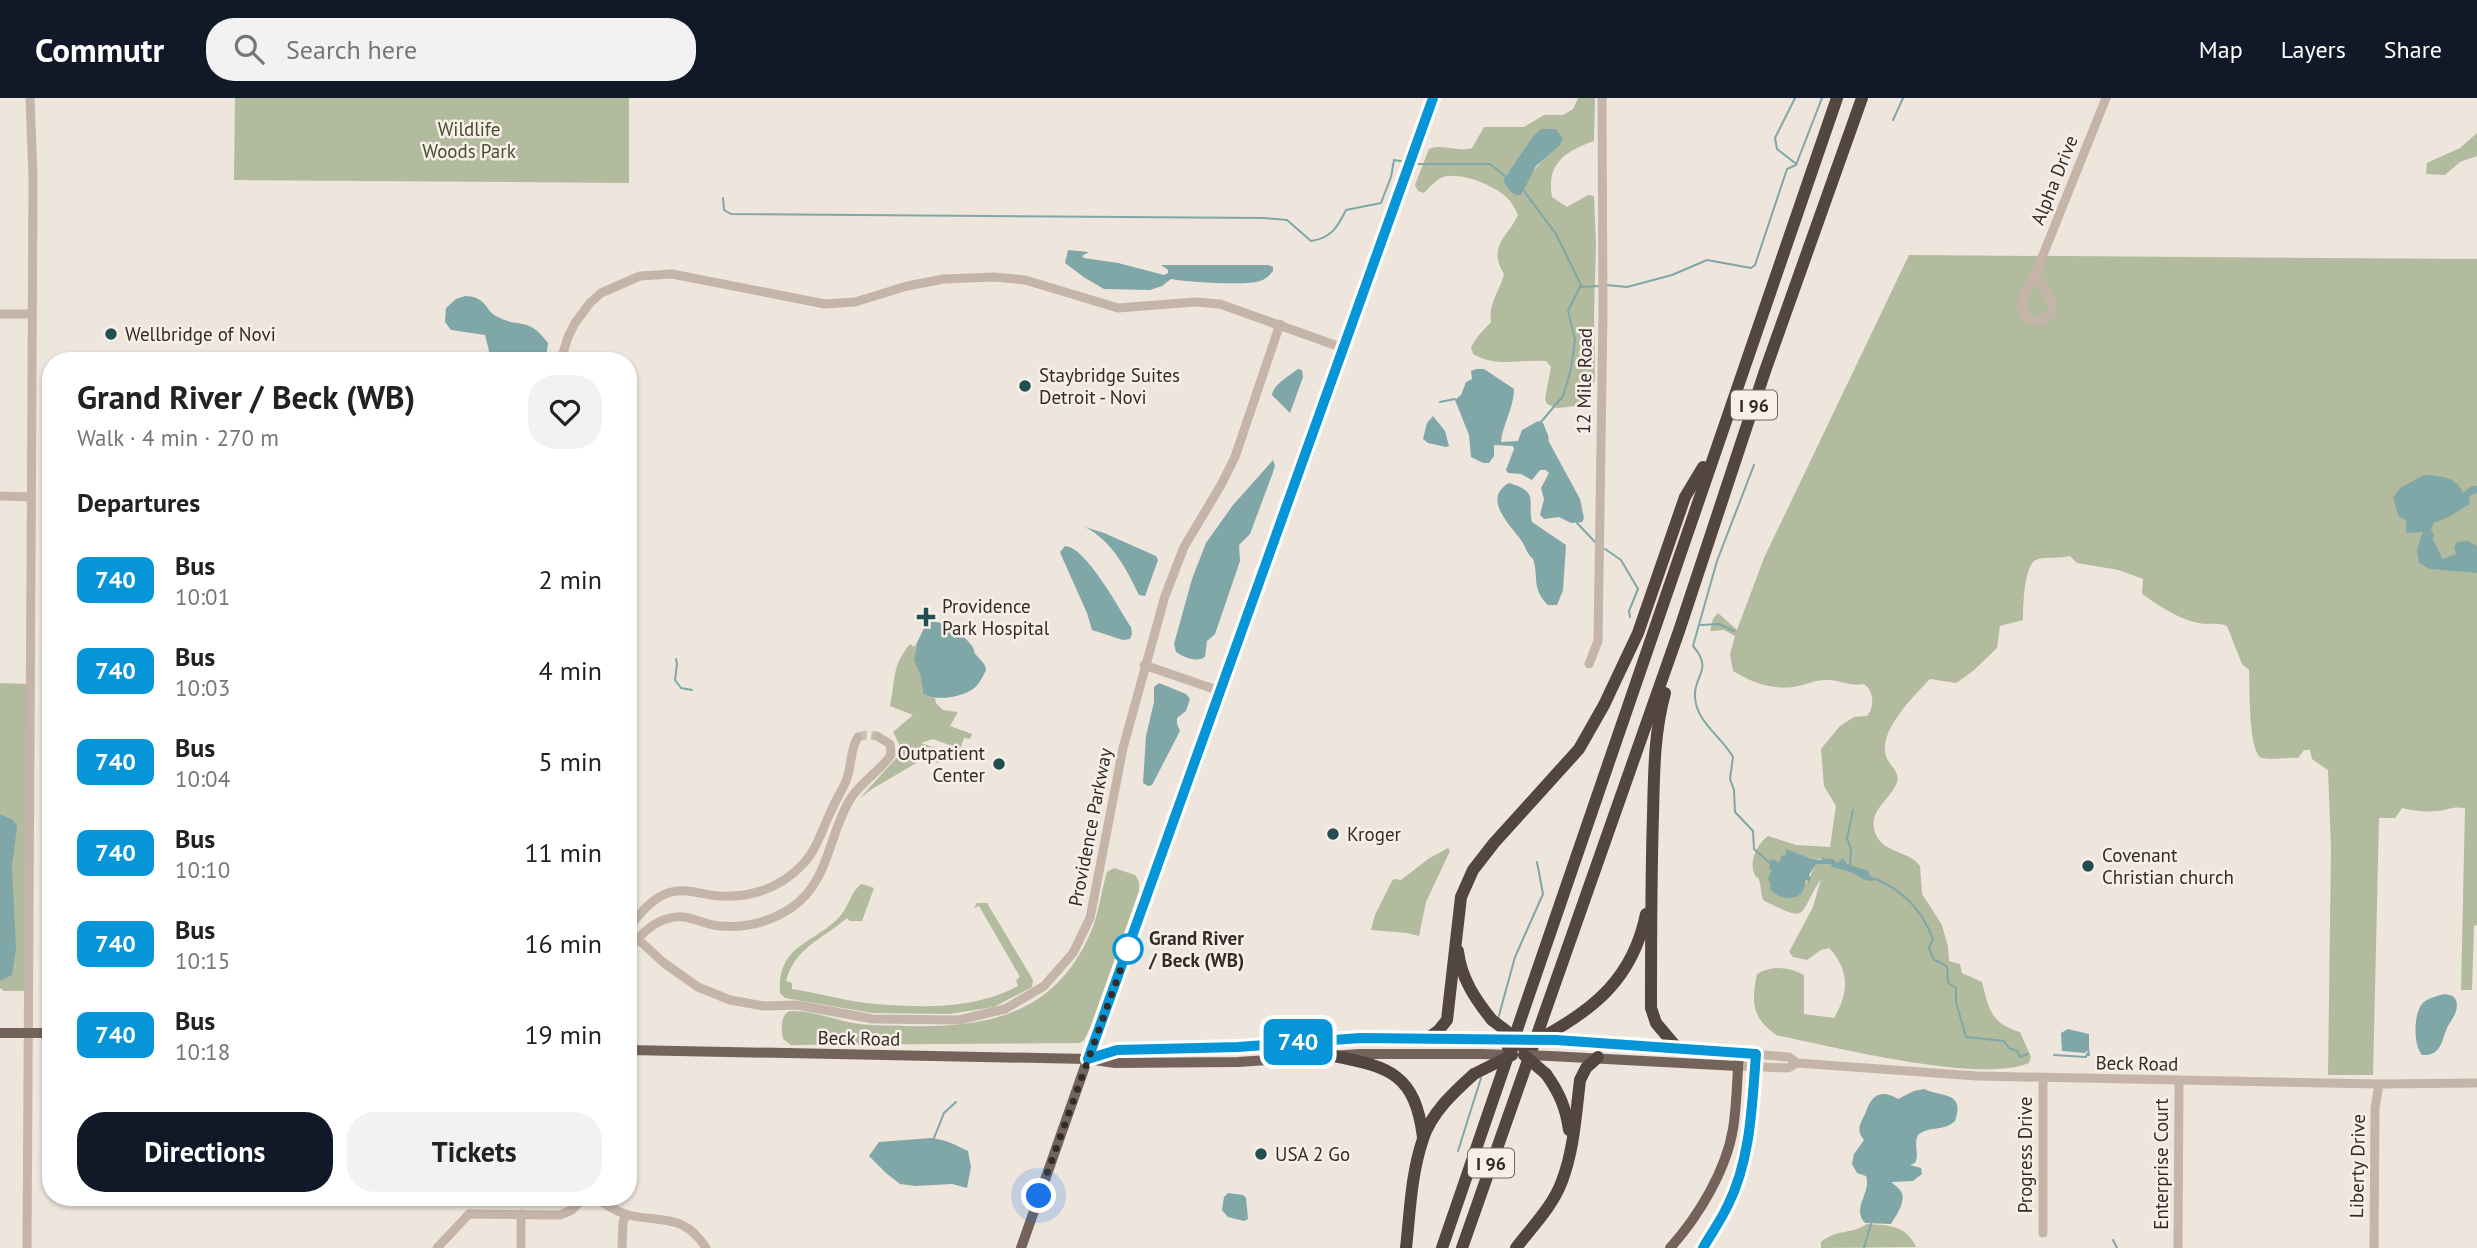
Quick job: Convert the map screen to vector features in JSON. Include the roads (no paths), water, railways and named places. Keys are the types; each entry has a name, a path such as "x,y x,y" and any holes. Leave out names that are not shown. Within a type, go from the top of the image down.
{"highway":[{"name":"I 96","path":"1442,1248 1837,98"},
{"name":"I 96","path":"1462,1248 1679,631 1765,372 1864,98"},
{"path":"1428,1038 1444,1025 1449,1013 1456,926 1461,897 1473,870 1579,749 1604,705 1638,633 1685,498 1718,439"},
{"path":"1678,1049 1656,1023 1651,1008 1651,875 1654,757 1661,708 1679,631"},
{"path":"1406,1248 1413,1181 1423,1137 1437,1114 1453,1093 1474,1074 1522,1047 1558,1034 1604,996 1621,975 1636,948 1644,923 1651,875"},
{"path":"1456,926 1465,981 1479,1004 1492,1020 1522,1047 1556,1088 1566,1111 1570,1133 1569,1158"},
{"path":"1486,1038 1550,1056"},
{"path":"1480,1054 1522,1047"},
{"path":"1334,1056 1373,1064 1405,1084 1418,1108 1423,1137"},
{"path":"1516,1248 1552,1202 1562,1182 1569,1158 1580,1080 1586,1068 1598,1057"}],"main road":[{"path":"1021,1248 1433,98"},
{"path":"0,1033 42,1033"},
{"name":"Beck Road","path":"1558,1034 1678,1049 1739,1053"},
{"name":"Beck Road","path":"1088,1059 1117,1050 1238,1047 1345,1038 1486,1038"},
{"name":"Beck Road","path":"637,1050 1088,1059 1115,1063 1480,1054"},
{"path":"1670,1248 1708,1194 1725,1159 1733,1130 1739,1053"},
{"path":"1703,1248 1729,1204 1741,1171 1748,1142 1756,1054"},
{"name":"Beck Road","path":"1550,1056 1738,1066"}],"street":[{"path":"27,1248 32,771 29,671 33,177 30,98"},
{"name":"12 Mile Road","path":"1589,664 1598,640 1603,313 1602,98"},
{"name":"Alpha Drive","path":"2035,275 2053,303 2048,317 2039,322 2030,320 2021,309 2023,298 2035,275 2106,98"},
{"path":"564,352 575,323 601,293 625,280 660,274 690,277 825,304 855,302 908,286 944,279 993,277 1025,280 1118,308 1206,302 1232,307 1343,348"},
{"path":"0,314 32,314"},
{"name":"Providence Parkway","path":"638,939 690,982 714,994 764,1006 797,1005 873,1019 940,1021 975,1018 1016,1005 1044,986 1073,954 1090,918 1121,757 1144,665 1175,567 1192,531 1222,485 1235,457 1280,324"},
{"path":"0,496 31,497"},
{"path":"1144,665 1220,691"},
{"path":"638,939 651,926 665,919 684,917 716,926 740,927 773,918 800,901 809,893 822,871 837,824 853,794 891,755 890,744 877,736"},
{"path":"637,919 654,901 673,891 692,891 724,897 745,896 764,890 793,874 817,843 847,778 854,743 858,737"},
{"path":"1238,1047 1238,1062"},
{"name":"Beck Road","path":"1739,1053 1789,1056 1797,1063"},
{"name":"Beck Road","path":"1738,1066 1788,1068 1797,1063 2043,1078 2379,1084 2477,1083"},
{"name":"Progress Drive","path":"2043,1078 2043,1233"},
{"name":"Enterprise Court","path":"2178,1248 2179,1081"},
{"name":"Liberty Drive","path":"2374,1248 2375,1108 2379,1084"},
{"path":"438,1248 469,1214 567,1213 577,1206"},
{"path":"610,1206 626,1215 659,1217 674,1221 693,1232 706,1248"},
{"path":"520,1248 521,1214"},
{"path":"622,1248 623,1222 626,1215"}],"water":[{"path":"1541,129 1556,129 1563,139 1559,146 1536,166 1521,195 1512,193 1503,180 1533,136"},
{"path":"1068,250 1089,252 1082,256 1084,258 1118,263 1164,275 1168,270 1161,265 1269,265 1273,267 1273,271 1264,279 1253,282 1217,283 1171,279 1150,290 1104,289 1065,263"},
{"path":"472,297 481,301 496,316 535,329 548,343 547,352 489,352 485,335 451,330 445,322 446,308 456,299"},
{"path":"1298,369 1302,370 1303,377 1290,413 1272,395 1279,384"},
{"path":"1484,369 1514,389 1501,442 1518,441 1522,430 1538,421 1543,423 1549,442 1580,499 1584,518 1582,522 1571,523 1559,517 1544,519 1540,515 1544,499 1541,488 1549,473 1540,470 1532,480 1521,474 1508,473 1506,470 1513,446 1494,445 1494,456 1489,463 1471,457 1469,435 1455,400 1461,395 1466,382 1472,379 1471,371"},
{"path":"1433,416 1445,431 1449,446 1428,443 1423,439 1427,423"},
{"path":"1273,460 1275,466 1250,534 1239,545 1240,561 1215,634 1207,641 1205,657 1186,657 1176,652 1174,644 1192,579 1206,543 1233,505"},
{"path":"2424,475 2452,480 2463,493 2471,486 2477,486 2477,493 2469,496 2470,504 2434,522 2431,530 2443,559 2456,554 2454,547 2457,542 2468,541 2477,546 2477,573 2430,569 2419,563 2417,549 2423,532 2406,533 2406,520 2399,517 2393,498 2400,488"},
{"path":"1509,483 1519,486 1529,494 1532,522 1566,545 1563,590 1557,605 1548,605 1539,593 1533,559 1500,511 1498,496 1501,489"},
{"path":"1085,527 1156,556 1158,560 1145,596 1139,595 1111,548"},
{"path":"1065,546 1073,549 1092,567 1131,627 1130,639 1123,640 1092,630 1060,552"},
{"path":"934,621 965,638 985,666 986,670 979,683 968,692 941,698 923,694 921,676 914,660 917,643 926,624"},
{"path":"1159,683 1186,694 1190,699 1186,711 1177,718 1180,731 1152,785 1148,786 1143,783 1146,736 1154,702 1154,687"},
{"path":"0,814 13,820 17,826 12,866 16,949 12,975 0,981"},
{"path":"1786,849 1812,859 1833,859 1837,863 1843,858 1847,864 1868,871 1870,876 1877,880 1865,880 1832,867 1831,864 1816,864 1801,893 1792,898 1780,896 1770,889 1768,878 1772,870 1769,869 1771,859 1779,862 1782,855 1785,856"},
{"path":"2445,994 2456,1000 2455,1013 2438,1049 2432,1054 2422,1055 2416,1036 2416,1020 2420,1006"},
{"path":"2068,1029 2089,1034 2089,1048 2085,1053 2062,1051 2061,1033"},
{"path":"1924,1089 1954,1100 1957,1104 1955,1121 1918,1135 1916,1160 1910,1165 1921,1168 1922,1174 1913,1181 1891,1182 1900,1190 1903,1198 1891,1224 1865,1223 1860,1212 1866,1176 1857,1173 1852,1164 1854,1154 1864,1140 1859,1128 1869,1104 1875,1096 1883,1094 1898,1099"},
{"path":"931,1138 968,1151 971,1167 967,1188 952,1184 900,1184 869,1156 879,1142"},
{"path":"1228,1193 1246,1198 1248,1219 1244,1221 1228,1217 1222,1210 1224,1197"}],"waterway":[{"path":"1795,98 1775,138 1777,149 1795,163"},
{"path":"1606,285 1627,287 1672,275 1707,260 1751,268 1755,265 1787,169 1796,165 1822,98"},
{"path":"1893,120 1903,98"},
{"path":"723,198 724,210 731,214 1264,218 1287,220 1311,241 1329,234 1346,210 1381,203 1394,160 1406,162"},
{"path":"1415,164 1490,164 1506,177"},
{"path":"1524,191 1556,234 1581,285 1568,311 1575,340 1571,369 1563,396 1541,422"},
{"path":"1581,287 1600,286"},
{"path":"1440,402 1455,399"},
{"path":"1754,465 1717,561 1693,646 1702,661 1695,697 1696,706 1705,722 1733,757 1730,779 1734,790 1735,812 1753,831 1754,849 1770,863"},
{"path":"1577,523 1597,544"},
{"path":"1605,549 1621,560 1638,589 1629,611 1630,617"},
{"path":"1701,625 1719,624 1734,631"},
{"path":"676,659 675,680 681,688 692,690"},
{"path":"1850,866 1851,849 1847,838 1853,810"},
{"path":"1498,1019 1515,957 1543,894 1537,862"},
{"path":"1876,879 1895,889 1918,910 1933,939 1929,948 1934,960 1947,967 1948,983 1956,988 1956,1002 1966,1037 2004,1041 2009,1048 2017,1051 2020,1057 2028,1054"},
{"path":"2054,1055 2086,1057 2089,1055 2088,1049"},
{"path":"1458,1151 1481,1078"},
{"path":"934,1138 944,1113 956,1102"},
{"path":"1864,1248 1871,1224"},
{"path":"2113,1240 2117,1248"}],"tunnel":[{"path":"858,737 877,736"}],"place":[{"name":"Wellbridge of Novi","path":"111,334"},
{"name":"Staybridge Suites Detroit - Novi","path":"1025,386"},
{"name":"Providence Park Hospital","path":"926,617"},
{"name":"Outpatient Center","path":"999,764"},
{"name":"Kroger","path":"1333,834"},
{"name":"Covenant Christian church","path":"2088,866"},
{"name":"Grand River / Beck (WB)","path":"1128,949"},
{"name":"USA 2 Go","path":"1261,1154"}],"park label":[{"name":"Wildlife Woods Park","path":"469,140"}]}
